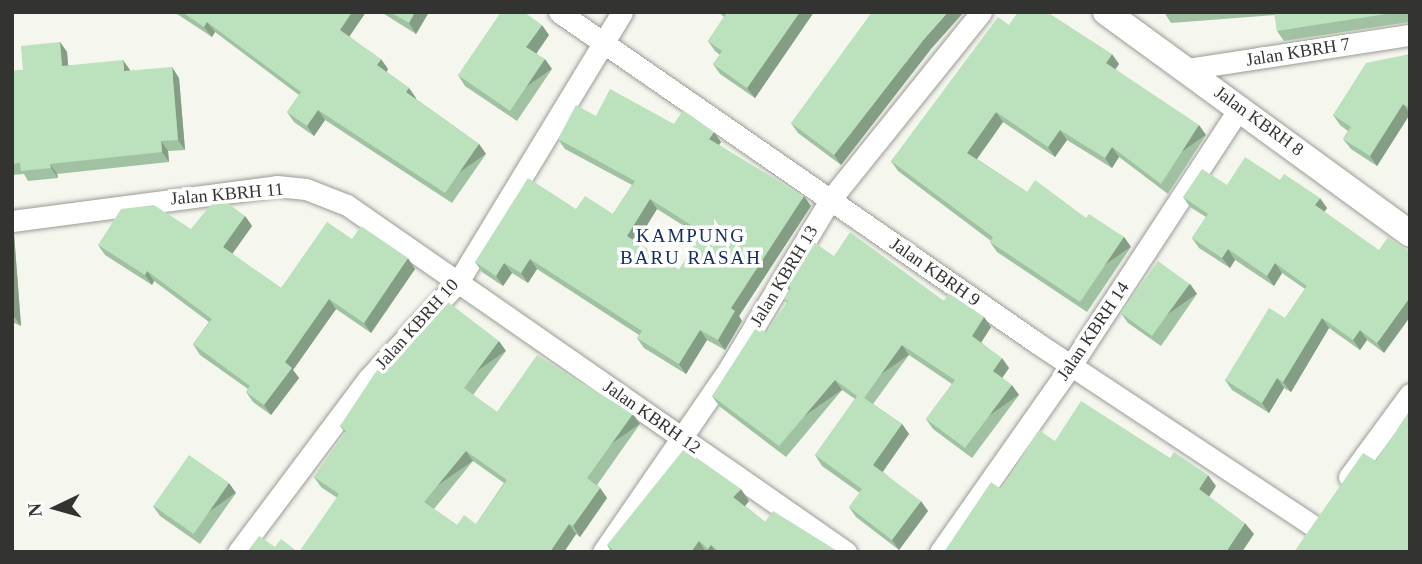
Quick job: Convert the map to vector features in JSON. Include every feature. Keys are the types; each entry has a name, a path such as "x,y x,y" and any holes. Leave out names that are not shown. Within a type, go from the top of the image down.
{"street":[{"name":"Jalan KBRH 9","path":"559,12 1072,364 1308,535 1410,394"},
{"name":"Jalan KBRH 10","path":"238,552 367,380 458,282 600,42 622,12"},
{"name":"Jalan KBRH 13","path":"603,552 683,439 830,200 981,12"},
{"name":"Jalan KBRH 8","path":"1106,12 1240,107 1410,234"},
{"name":"Jalan KBRH 7","path":"1187,69 1410,35"},
{"name":"Jalan KBRH 14","path":"940,552 1072,364 1240,107"},
{"name":"Jalan KBRH 11","path":"12,221 201,193 277,186 306,189 347,205 458,282"},
{"name":"Jalan KBRH 12","path":"458,282 846,552"}],"building":[{"path":"182,12 352,12 340,30 381,59 377,65 409,88 406,92 479,144 445,193 318,110 307,126 287,112 301,92 207,22 204,27"},
{"path":"390,12 415,12 409,23"},
{"path":"501,12 524,12 542,25 526,47 545,59 510,111 458,75"},
{"path":"725,12 800,12 747,88 713,64 722,51 708,41"},
{"path":"872,12 948,12 834,155 791,123"},
{"path":"1018,12 1047,12 1112,54 1106,63 1199,125 1161,184 1112,147 1105,158 1060,130 1048,147 996,112 967,153 1027,192 1035,180 1086,218 1089,214 1124,237 1080,302 990,242 993,237 891,161 998,17 1009,25"},
{"path":"1274,12 1399,12 1277,31"},
{"path":"60,42 62,66 123,60 124,71 172,67 178,140 161,141 162,152 50,164 51,168 21,171 20,163 12,164 12,71 23,70 21,46"},
{"path":"1410,54 1410,108 1403,104 1370,156 1343,139 1351,127 1333,115 1366,63"},
{"path":"610,89 674,124 683,110 714,132 709,139 804,196 731,308 735,311 718,340 700,330 679,364 637,338 642,331 530,259 521,273 504,263 496,276 475,262 528,178 576,209 585,196 613,214 635,181 558,139 576,105 596,116","holes":["650,199 702,232 679,270 627,236"]},
{"path":"1245,157 1280,180 1284,174 1320,198 1315,205 1379,250 1388,237 1410,252 1410,297 1377,343 1360,330 1353,340 1322,318 1283,382 1277,378 1262,403 1225,380 1269,308 1285,318 1307,286 1275,263 1267,276 1228,249 1222,258 1192,238 1208,214 1183,197 1202,169 1227,185"},
{"path":"218,196 245,216 223,247 281,288 327,222 352,239 361,226 408,258 364,323 329,299 285,362 292,368 264,405 246,392 250,386 193,344 212,319 147,271 145,275 98,245 121,209 154,205 191,229"},
{"path":"850,232 944,301 949,293 984,317 972,336 1002,358 993,371 1012,385 965,448 926,419 955,380 902,345 864,398 902,424 873,465 921,501 892,540 849,507 862,489 815,455 857,396 835,380 779,446 712,396 757,326 766,333 788,301 784,299 791,288 783,282 809,239 834,256"},
{"path":"1158,261 1190,284 1152,336 1120,313"},
{"path":"444,299 499,341 464,388 497,412 537,355 633,414 587,478 600,488 573,526 569,524 550,552 299,552 339,494 314,477 346,431 340,426 375,373 402,343 408,347","holes":["466,451 507,480 476,524 464,515 457,525 424,502"]},
{"path":"1081,401 1170,458 1174,452 1208,475 1199,489 1245,523 1226,552 944,552 991,482 1001,489 1039,430 1055,441"},
{"path":"1410,410 1410,552 1294,552 1363,453 1376,461"},
{"path":"684,449 741,489 733,497 765,522 773,511 839,552 720,552 711,545 708,549 699,541 691,552 611,552 613,550 607,545"},
{"path":"189,455 229,483 194,534 153,506"},
{"path":"259,536 275,547 281,539 298,552 247,552"}],"district":[{"name":"KAMPUNG BARU RASAH","path":"691,247"}]}
